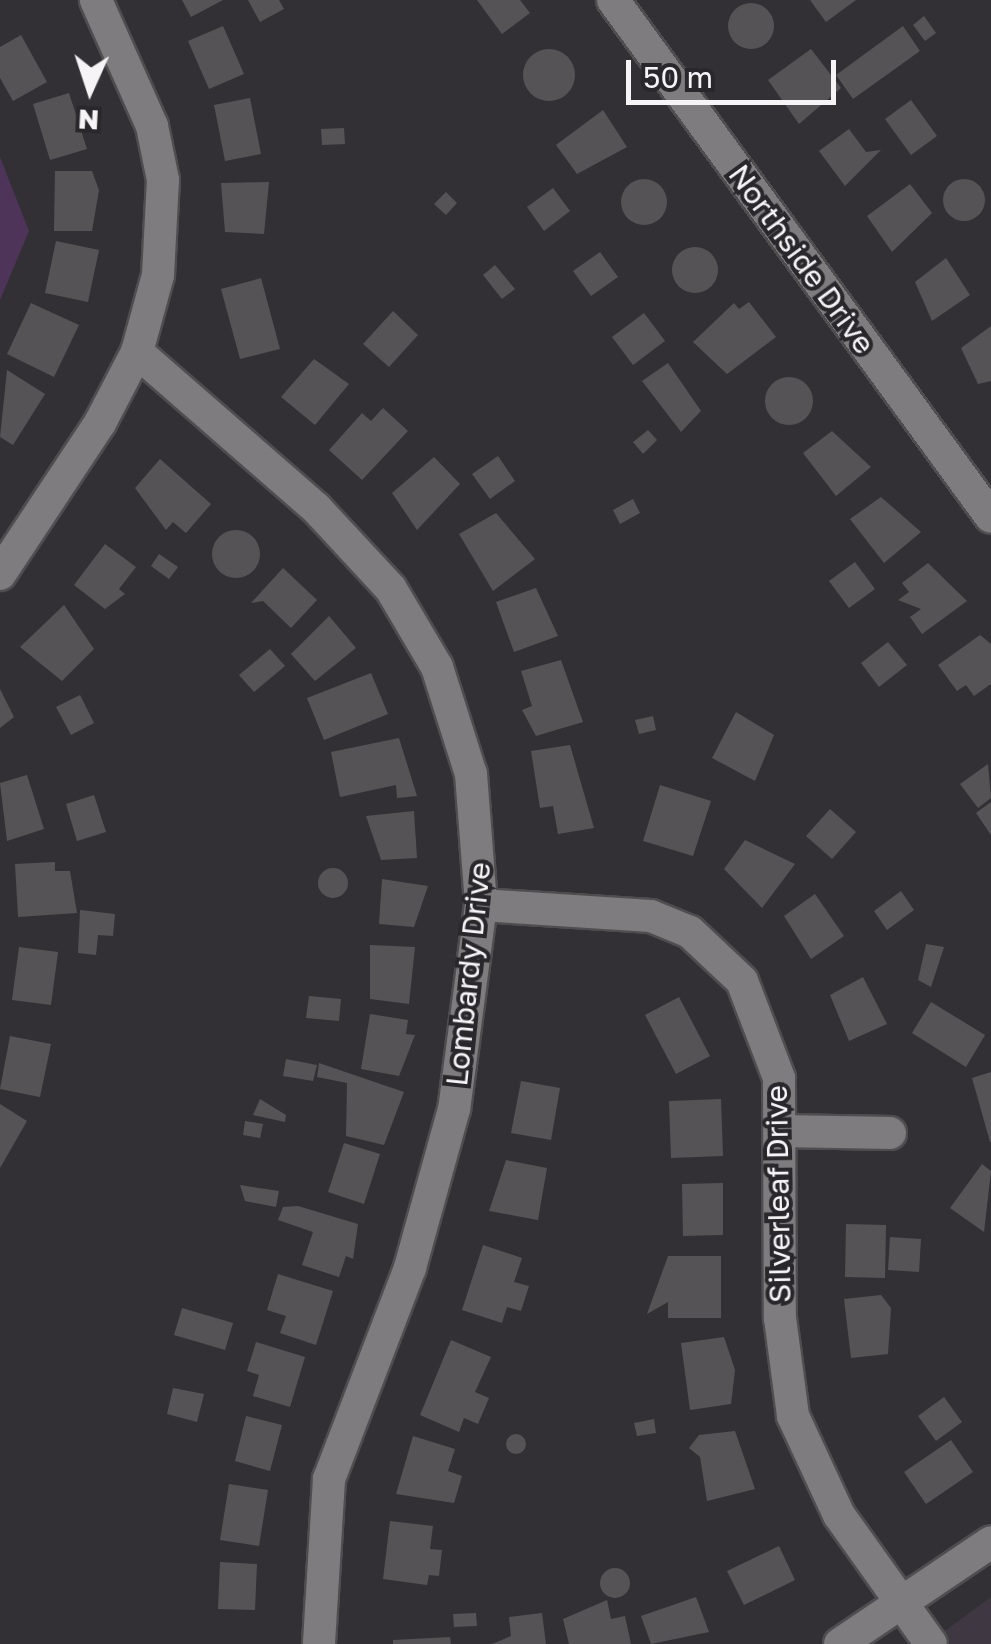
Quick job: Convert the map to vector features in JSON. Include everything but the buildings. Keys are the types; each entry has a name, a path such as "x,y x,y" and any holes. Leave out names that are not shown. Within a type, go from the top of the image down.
{"street":[{"path":"0,574 136,352 158,275 162,180 137,80 96,0"},
{"name":"Northside Drive","path":"614,0 991,517"},
{"name":"Lombardy Drive","path":"136,352 360,551 415,627 451,700 471,774 480,905 436,1182 329,1479 318,1644"},
{"name":"Silverleaf Drive","path":"480,905 651,916 690,932 719,954 757,1010 779,1078 784,1131 780,1318 793,1416 822,1485 899,1609 931,1644"},
{"path":"784,1131 890,1132"},
{"path":"840,1644 899,1609 991,1542"}],"shaded area":[{"path":"0,157 29,231 0,300"},
{"path":"991,1597 991,1644 927,1644"}]}
